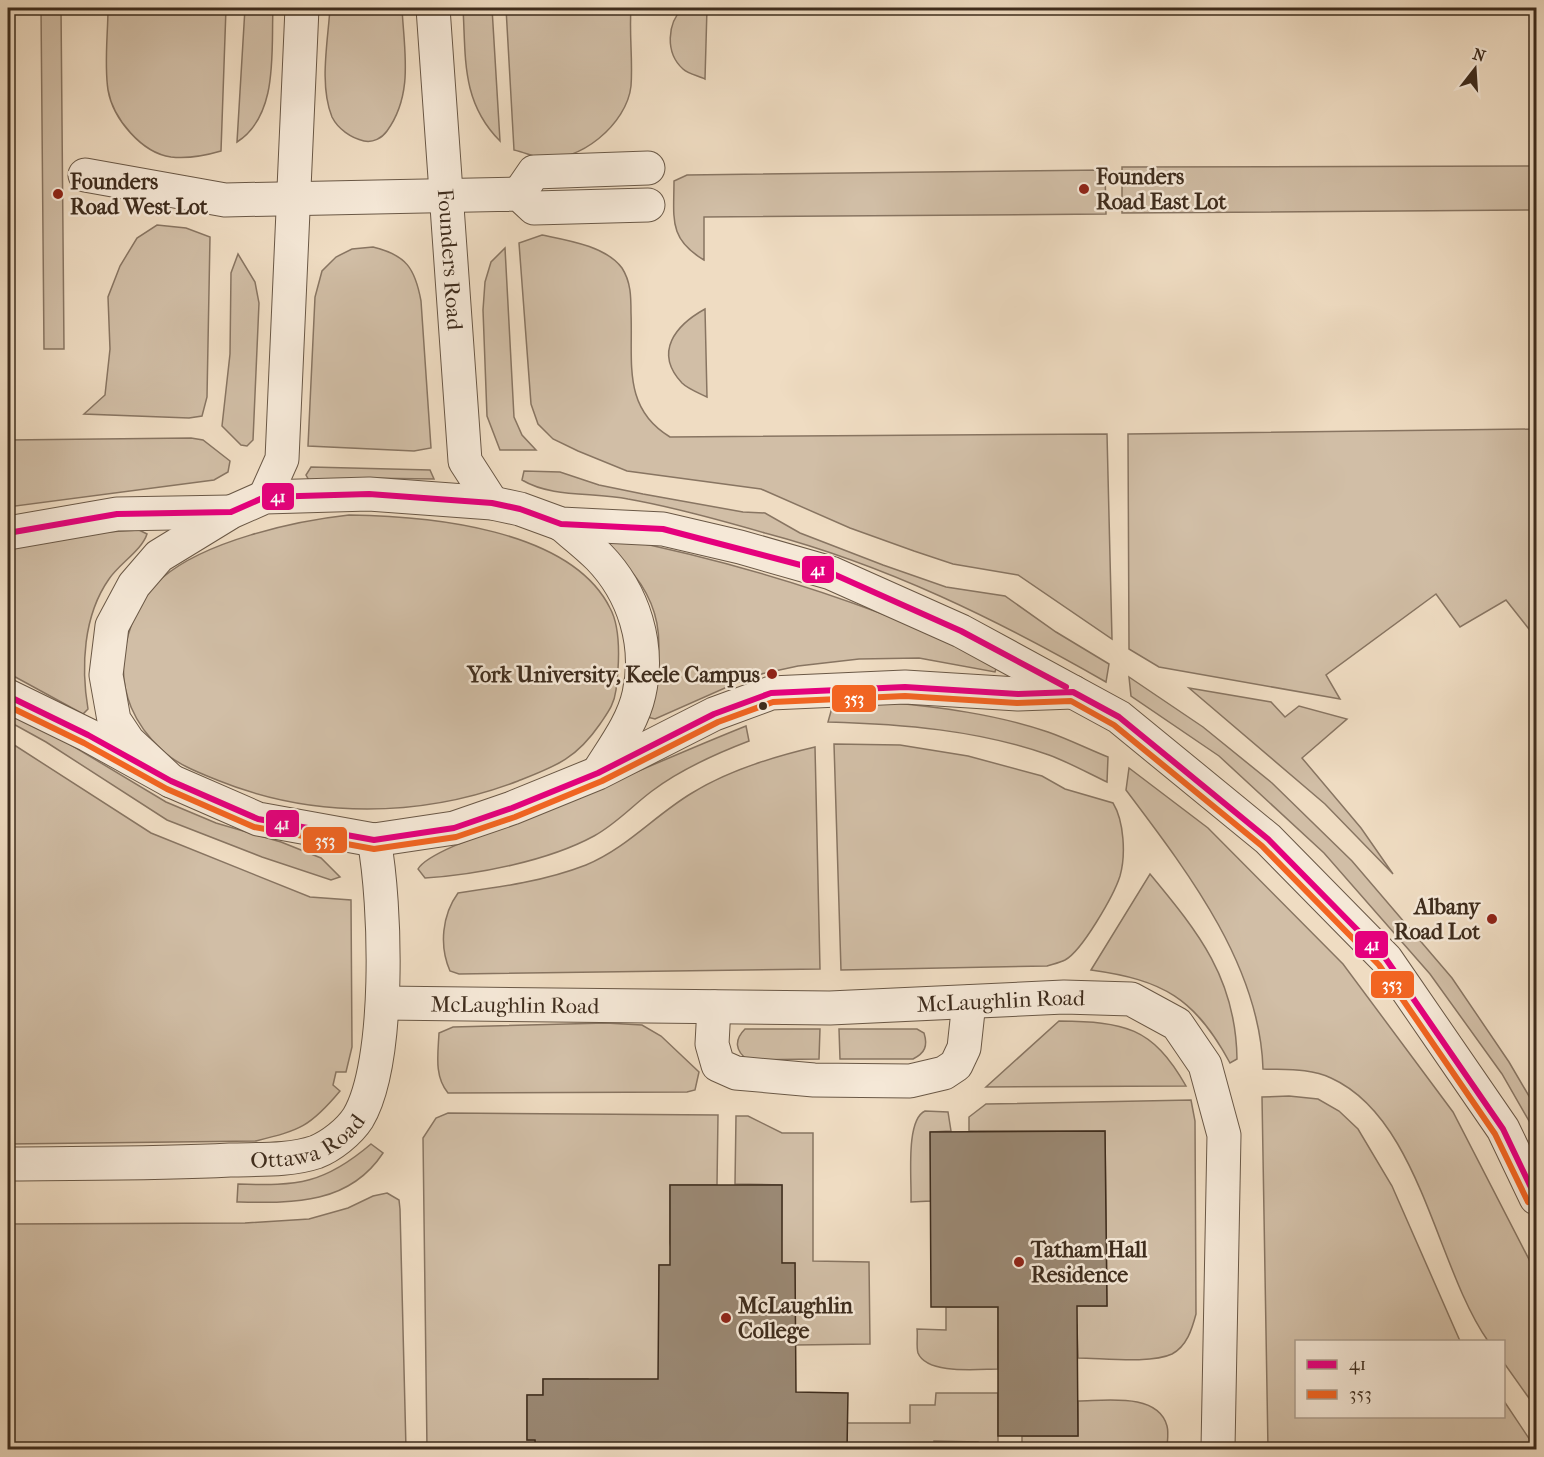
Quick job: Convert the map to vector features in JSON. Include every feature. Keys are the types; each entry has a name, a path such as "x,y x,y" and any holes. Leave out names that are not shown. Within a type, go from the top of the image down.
{"street":[{"path":"265,498 282,459 302,8"},
{"name":"Founders Road","path":"433,8 465,461 492,503"},
{"path":"519,194 534,172 648,168"},
{"path":"85,175 225,200 519,194 534,208 648,205"},
{"path":"171,781 129,741 114,720 106,675 112,626 134,585 159,556 231,512 265,498 369,494 492,503 520,509 561,524 663,529 740,547 831,573 901,602 961,631 1119,717 1268,839 1386,959 1503,1129 1536,1198"},
{"path":"8,533 117,514 231,512"},
{"path":"561,524 600,558 618,581 637,617 643,662 639,694 623,734 598,773"},
{"path":"8,696 87,735 171,781 258,819 374,840 454,828 512,808 598,773 714,714 771,693 905,687 1018,694 1073,692"},
{"name":"Ottawa Road","path":"8,1164 206,1161 292,1157 317,1151 343,1135 358,1118 372,1075 383,1003 381,891 374,840"},
{"name":"McLaughlin Road","path":"383,1003 830,1008 1064,997 1131,999 1178,1024 1204,1065 1224,1135 1218,1448"},
{"path":"714,1007 712,1044 718,1065 736,1073 814,1080 910,1081 944,1073 956,1065 964,1048 969,1002"}],"shaded area":[{"path":"41,8 61,8 64,349 44,349"},
{"path":"108,8 226,8 221,151 190,157 171,157 160,154 140,142 122,123 108,90 106,59"},
{"path":"245,8 273,8 272,62 266,99 260,116 251,130 237,142"},
{"path":"330,8 402,8 405,71 401,102 387,131 374,141 359,140 350,135 341,129 332,117 325,77"},
{"path":"463,8 492,8 500,141 487,126 472,95 466,62"},
{"path":"506,8 631,8 631,86 628,100 611,127 585,148 571,155 556,158 541,158 514,150"},
{"path":"683,8 707,8 705,79 685,71 673,55 671,30"},
{"path":"1536,166 1536,210 1122,213 1122,167"},
{"path":"1105,170 1106,214 704,217 704,260 684,244 679,236 674,217 674,181 687,175"},
{"path":"157,225 186,228 210,237 207,397 202,416 189,418 84,414 105,395 110,349 108,297 120,266 137,238"},
{"path":"542,235 596,249 615,260 622,268 630,290 633,382 637,398 644,412 655,425 670,437 1107,434 1112,639 1018,575 953,564 914,551 850,528 761,489 627,471 553,439 538,424 531,404 519,243"},
{"path":"373,247 394,254 401,259 412,272 419,290 431,448 414,451 308,446 315,297 322,271 336,257 352,249"},
{"path":"505,248 514,417 522,435 536,450 500,450 487,416 483,310 485,282 491,262"},
{"path":"238,254 255,282 259,303 253,440 247,446 241,445 222,426 230,354 231,273"},
{"path":"705,309 707,397 682,383 673,372 669,361 669,350 677,331"},
{"path":"1536,429 1536,638 1506,600 1460,627 1436,594 1326,675 1340,699 1159,667 1129,649 1128,434"},
{"path":"191,438 203,440 230,461 228,472 214,480 8,507 8,440"},
{"path":"311,467 430,470 434,479 361,478 310,482 306,475"},
{"path":"524,471 560,472 599,485 643,494 743,512 765,513 800,533 946,587 1005,596 1056,632 1109,664 1106,682 983,616 854,561 810,546 680,510 615,497 546,490 522,480"},
{"path":"349,515 417,519 494,532 530,544 563,560 590,581 614,617 619,659 616,690 612,704 600,724 582,746 554,766 481,793 444,802 367,809 291,802 254,793 194,771 161,749 144,730 131,708 123,670 128,635 141,604 154,586 180,565 226,543 303,522"},
{"path":"139,530 147,534 144,540 109,579 100,593 89,625 85,659 88,709 83,714 8,673 8,547 90,533"},
{"path":"611,537 747,569 847,601 910,625 997,665 995,672 919,658 859,659 798,666 752,676 655,719 647,717 658,666 657,623 641,584 606,545"},
{"path":"1129,677 1203,727 1272,783 1352,861 1452,978 1509,1062 1536,1108 1536,1133 1502,1074 1430,974 1324,853 1219,756 1131,696"},
{"path":"1189,688 1271,702 1285,717 1299,706 1347,719 1302,758 1361,828 1393,874 1325,804"},
{"path":"884,702 967,712 1008,720 1048,732 1108,757 1107,782 1049,755 995,740 940,730 884,724 828,722 833,704"},
{"path":"8,713 41,727 166,802 216,823 281,842 321,858 340,877 331,880 262,857 167,820 46,742 8,721"},
{"path":"746,726 749,741 686,769 652,791 610,826 576,845 534,859 466,874 425,878 418,869 440,852 540,813"},
{"path":"8,741 151,833 310,897 351,900 352,1047 346,1072 336,1072 333,1085 340,1091 312,1120 294,1130 256,1141 8,1144"},
{"path":"834,744 900,745 968,756 1042,776 1065,789 1113,803 1120,819 1123,838 1120,876 1104,909 1080,946 1065,960 1047,966 841,970"},
{"path":"815,747 820,969 459,974 450,971 444,951 444,931 448,911 458,893 539,879 586,865 615,850 679,802 706,785 751,765"},
{"path":"1129,768 1208,828 1343,964 1453,1112 1536,1273 1536,1408 1505,1364 1505,1340 1487,1340 1470,1310 1406,1159 1386,1126 1361,1098 1331,1078 1306,1071 1263,1069 1259,1030 1249,993 1234,956 1195,886 1126,790"},
{"path":"1150,874 1199,937 1222,981 1235,1031 1237,1059 1230,1063 1204,1022 1174,996 1138,980 1091,970"},
{"path":"1059,1021 1101,1023 1134,1031 1148,1039 1161,1051 1186,1086 986,1087"},
{"path":"606,1023 642,1025 661,1036 699,1072 695,1090 687,1092 448,1093 441,1079 438,1064 439,1033 453,1027"},
{"path":"745,1029 820,1029 819,1059 748,1060 738,1049 739,1037"},
{"path":"839,1029 917,1029 924,1033 926,1042 923,1052 913,1059 840,1059"},
{"path":"1289,1096 1318,1099 1339,1111 1358,1129 1392,1186 1460,1340 1295,1340 1295,1418 1505,1418 1505,1402 1536,1449 1268,1449 1262,1097"},
{"path":"1191,1100 1195,1121 1196,1314 1191,1331 1177,1351 1163,1357 1139,1360 1078,1358 1077,1325 1043,1325 1043,1306 1107,1306 1105,1131 969,1131 969,1117 986,1104"},
{"path":"925,1111 948,1112 951,1131 931,1132 931,1201 911,1202 912,1138 919,1117"},
{"path":"448,1113 718,1115 717,1185 670,1185 670,1243 674,1265 659,1265 659,1309 674,1392 588,1396 588,1379 543,1379 543,1395 527,1395 527,1440 535,1440 536,1449 427,1449 423,1138 436,1118"},
{"path":"736,1116 748,1116 782,1133 813,1133 813,1261 869,1262 870,1344 795,1345 795,1263 781,1263 782,1185 735,1184"},
{"path":"371,1144 383,1153 354,1183 336,1192 298,1201 237,1202 238,1184 277,1184 309,1180 339,1167"},
{"path":"387,1193 399,1200 400,1209 406,1449 8,1449 8,1224 245,1223 309,1219 348,1208 373,1196"},
{"path":"946,1307 998,1307 998,1369 942,1368 923,1360 917,1350 917,1329 946,1330"},
{"path":"936,1393 998,1393 998,1449 978,1449 978,1442 934,1441 934,1449 847,1449 847,1423 910,1423 910,1405 935,1405"},
{"path":"1078,1401 1129,1401 1153,1408 1162,1415 1167,1426 1167,1449 1022,1449 1022,1436 1078,1436"}],"building":[{"name":"Tatham Hall Residence","path":"1105,1131 1107,1306 1077,1306 1078,1436 998,1436 998,1307 931,1307 930,1132"},
{"name":"McLaughlin College","path":"670,1185 782,1185 782,1263 795,1263 796,1392 848,1393 847,1449 536,1449 535,1440 527,1440 527,1395 543,1395 543,1379 658,1379 659,1265 670,1265"}],"transit line":[{"name":"41","path":"8,533 117,514 231,512 265,497 369,494 492,503 520,509 561,524 663,529 831,573 961,631 1066,687"},
{"name":"41","path":"8,696 88,735 171,781 258,819 374,840 454,828 512,808 598,773 714,714 771,693 905,687 1018,694 1073,692 1119,717 1268,839 1386,959 1503,1129 1536,1198"},
{"name":"353","path":"8,706 84,743 167,789 254,827 374,849 456,837 515,817 602,781 718,722 773,702 905,696 1017,703 1071,701 1114,725 1262,846 1379,965 1495,1134 1528,1202"}],"place":[{"name":"Founders Road East Lot","path":"1084,189"},
{"name":"Founders Road West Lot","path":"58,194"},
{"name":"York University, Keele Campus","path":"772,674"},
{"name":"Albany Road Lot","path":"1492,919"},
{"name":"Tatham Hall Residence","path":"1019,1262"},
{"name":"McLaughlin College","path":"726,1318"}]}
